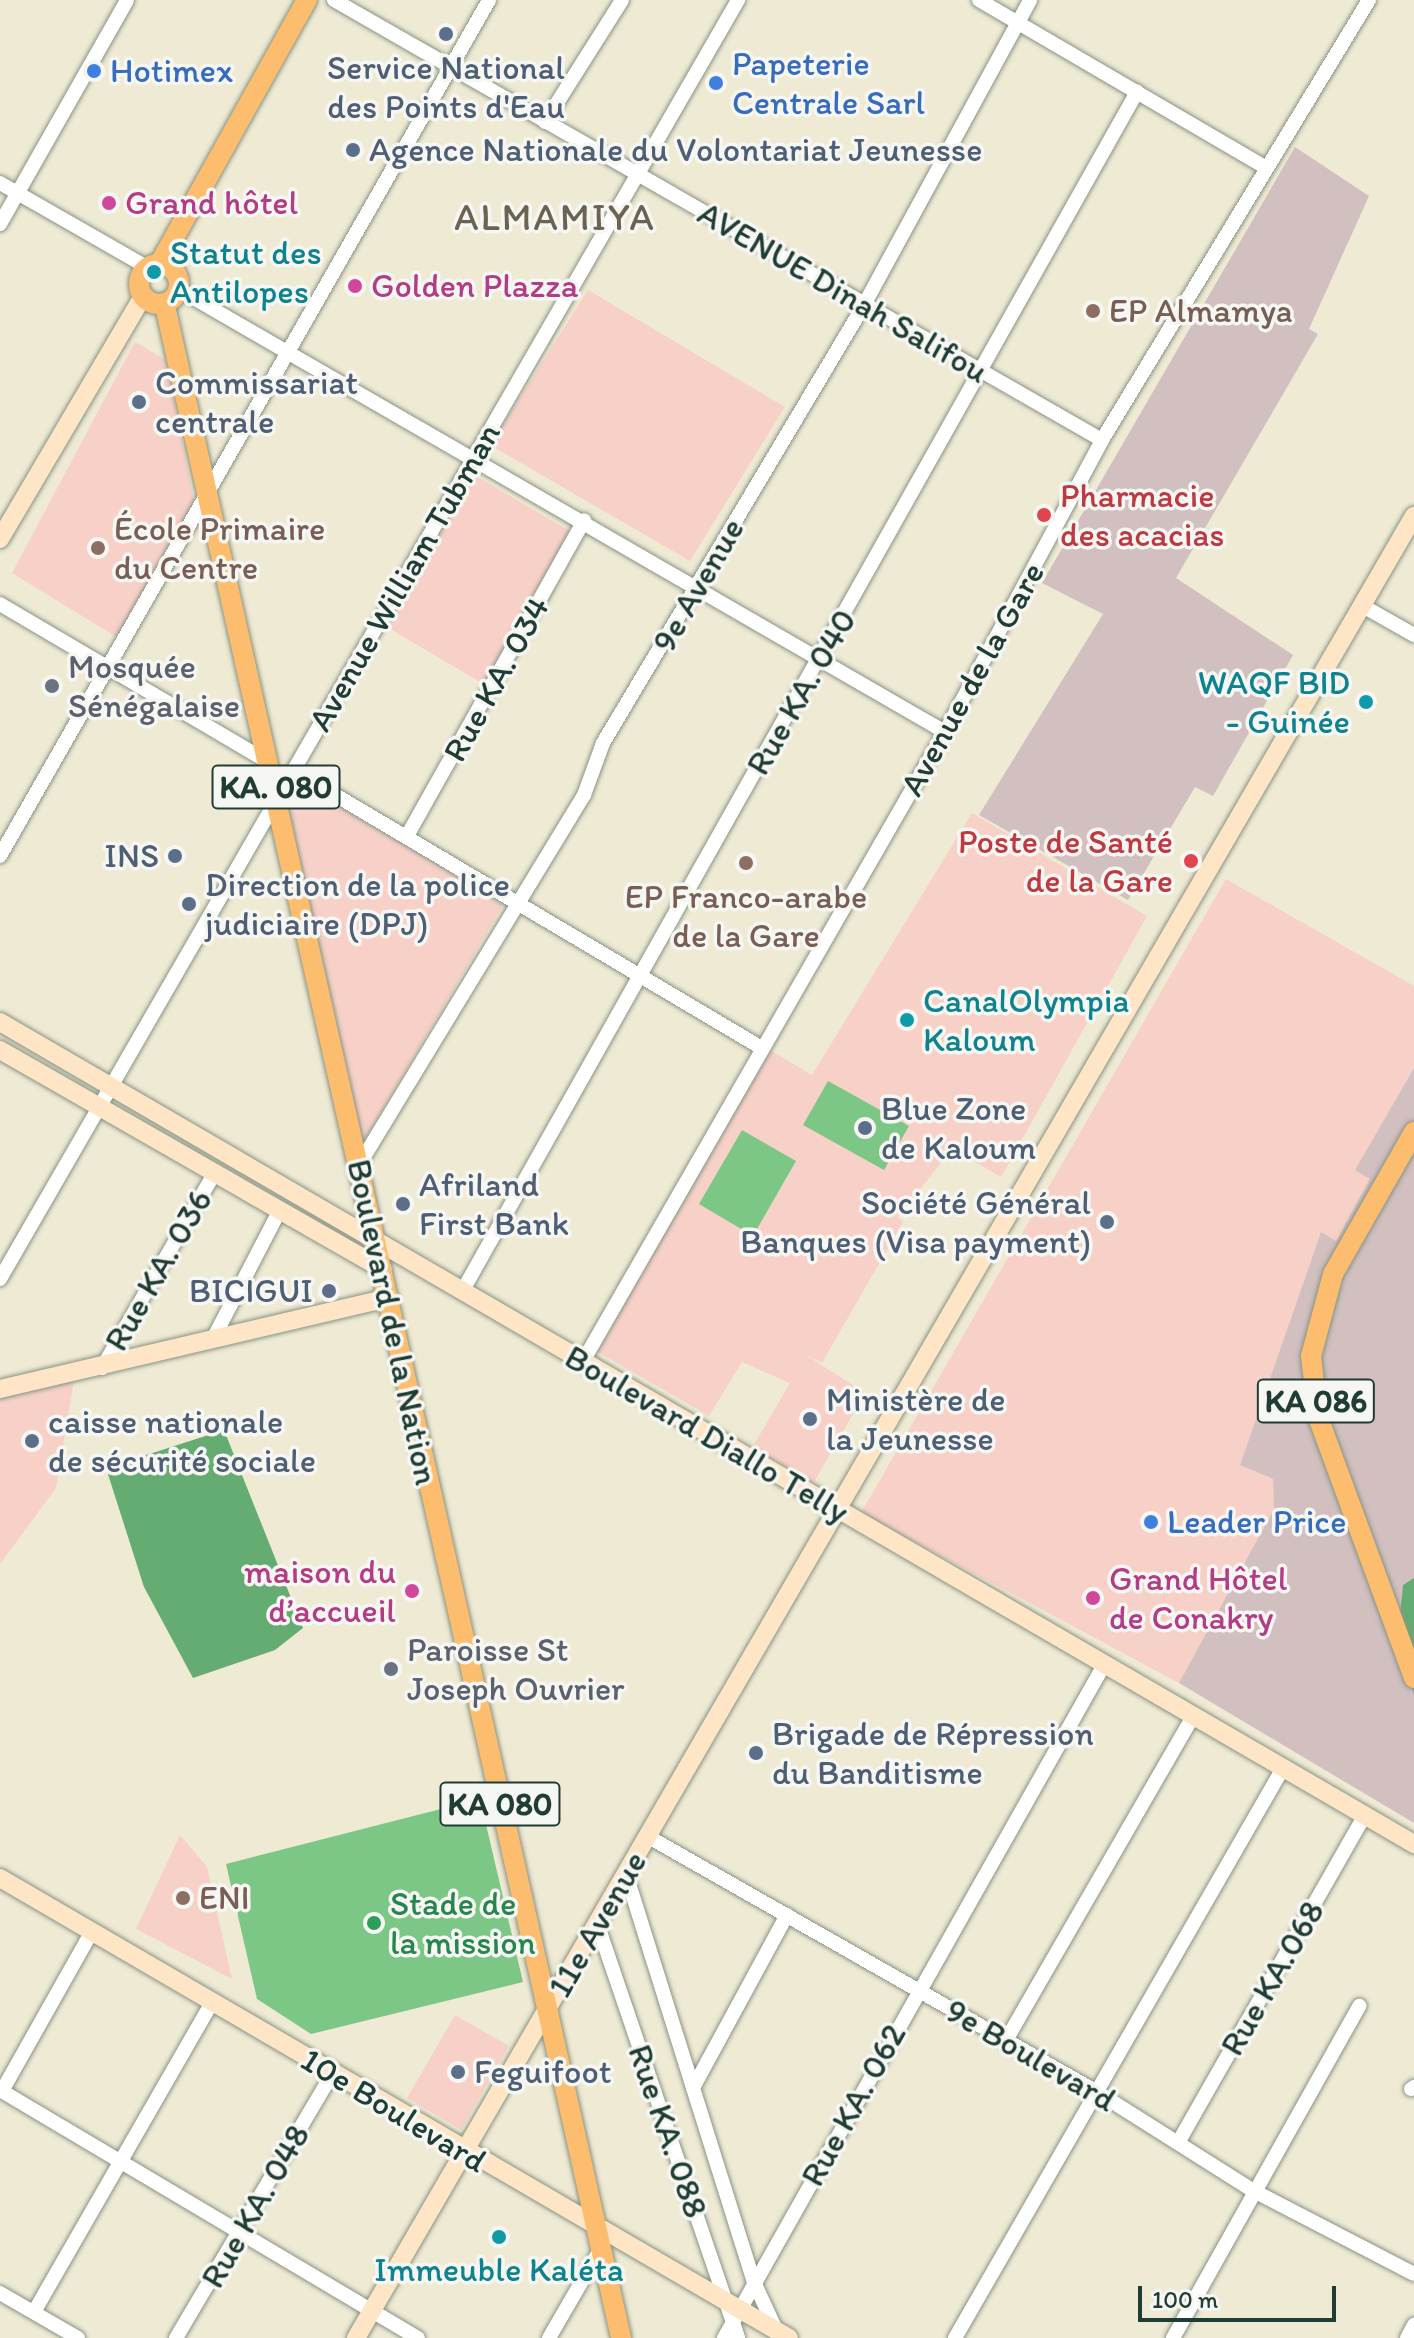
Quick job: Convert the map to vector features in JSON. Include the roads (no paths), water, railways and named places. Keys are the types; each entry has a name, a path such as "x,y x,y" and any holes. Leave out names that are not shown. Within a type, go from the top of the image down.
{"main road":[{"path":"153,264 178,289 165,306 144,295 153,264 307,0"},
{"name":"Boulevard de la Nation","path":"165,306 206,498 268,762 281,802 376,1241 603,2239 621,2338"},
{"name":"KA 086","path":"1414,1132 1333,1274 1311,1356 1318,1417 1414,1678"}],"street":[{"path":"0,224 127,0"},
{"name":"AVENUE Dinah Salifou","path":"334,0 1102,440"},
{"path":"0,856 489,0"},
{"path":"545,122 622,0"},
{"name":"Avenue William Tubman","path":"0,1279 281,802 293,770 738,0"},
{"path":"979,0 1267,168"},
{"name":"9e Avenue","path":"359,1165 514,900 584,795 603,743 864,305 1030,0"},
{"name":"Avenue de la Gare","path":"582,1363 676,1208 760,1047 945,732 1102,440 1369,0"},
{"name":"Rue KA. 040","path":"463,1290 635,974 820,660 983,373 1137,92"},
{"path":"0,183 153,264"},
{"path":"178,289 584,520 945,732"},
{"path":"0,539 144,295"},
{"name":"11e Avenue","path":"356,2338 1414,516"},
{"name":"Rue KA. 034","path":"407,836 584,520"},
{"path":"0,604 268,762"},
{"path":"1363,606 1414,635"},
{"path":"293,770 760,1047"},
{"name":"Boulevard Diallo Telly","path":"0,1022 1414,1844"},
{"path":"0,1050 383,1269"},
{"name":"Rue KA. 036","path":"102,1368 215,1172"},
{"path":"213,1339 280,1210"},
{"path":"0,1389 102,1368 389,1298"},
{"name":"Rue KA. 062","path":"724,2338 734,2310 754,2282 1104,1665"},
{"path":"1005,2042 1193,1717"},
{"path":"955,2338 1283,1768"},
{"name":"Rue KA.068","path":"1179,2141 1365,1815"},
{"name":"9e Boulevard","path":"647,1836 1097,2092 1179,2141 1252,2190 1414,2274"},
{"path":"626,1874 754,2282 782,2335"},
{"name":"10e Boulevard","path":"0,1878 466,2153 603,2239 782,2335"},
{"path":"693,2088 787,1915"},
{"name":"Rue KA. 088","path":"597,1923 734,2310 738,2338"},
{"path":"92,1931 1,2091 418,2338"},
{"path":"34,2312 212,2003"},
{"path":"1173,2338 1252,2190 1359,2006"},
{"name":"Rue KA. 048","path":"176,2338 241,2234 332,2074"},
{"path":"549,2338 603,2239"},
{"path":"0,2293 78,2338"},
{"path":"1407,2338 1414,2325"}],"place":[{"name":"Service National des Points d'Eau","path":"446,34"},
{"name":"Hotimex","path":"94,71"},
{"name":"Papeterie Centrale Sarl","path":"716,83"},
{"name":"Agence Nationale du Volontariat Jeunesse","path":"353,150"},
{"name":"Grand hôtel","path":"109,203"},
{"name":"Statut des Antilopes","path":"154,272"},
{"name":"Golden Plazza","path":"355,286"},
{"name":"EP Almamya","path":"1093,311"},
{"name":"Commissariat centrale","path":"139,402"},
{"name":"Pharmacie des acacias","path":"1044,515"},
{"name":"École Primaire du Centre","path":"98,548"},
{"name":"Mosquée Sénégalaise","path":"52,686"},
{"name":"WAQF BID - Guinée","path":"1366,702"},
{"name":"INS","path":"175,856"},
{"name":"Poste de Santé de la Gare","path":"1191,861"},
{"name":"EP Franco-arabe de la Gare","path":"746,863"},
{"name":"Direction de la police judiciaire (DPJ)","path":"189,904"},
{"name":"CanalOlympia Kaloum","path":"907,1020"},
{"name":"Blue Zone de Kaloum","path":"865,1128"},
{"name":"Afriland First Bank","path":"403,1204"},
{"name":"Société Général Banques (Visa payment)","path":"1107,1222"},
{"name":"BICIGUI","path":"329,1291"},
{"name":"Ministère de la Jeunesse","path":"810,1419"},
{"name":"caisse nationale de sécurité sociale","path":"32,1441"},
{"name":"Leader Price","path":"1151,1522"},
{"name":"maison du d’accueil","path":"412,1591"},
{"name":"Grand Hôtel de Conakry","path":"1093,1598"},
{"name":"Paroisse St Joseph Ouvrier","path":"391,1669"},
{"name":"Brigade de Répression du Banditisme","path":"756,1753"},
{"name":"ENI","path":"183,1898"},
{"name":"Stade de la mission","path":"374,1923"},
{"name":"Feguifoot","path":"458,2072"},
{"name":"Immeuble Kaléta","path":"499,2237"}],"district":[{"name":"ALMAMIYA","path":"555,218"}]}
